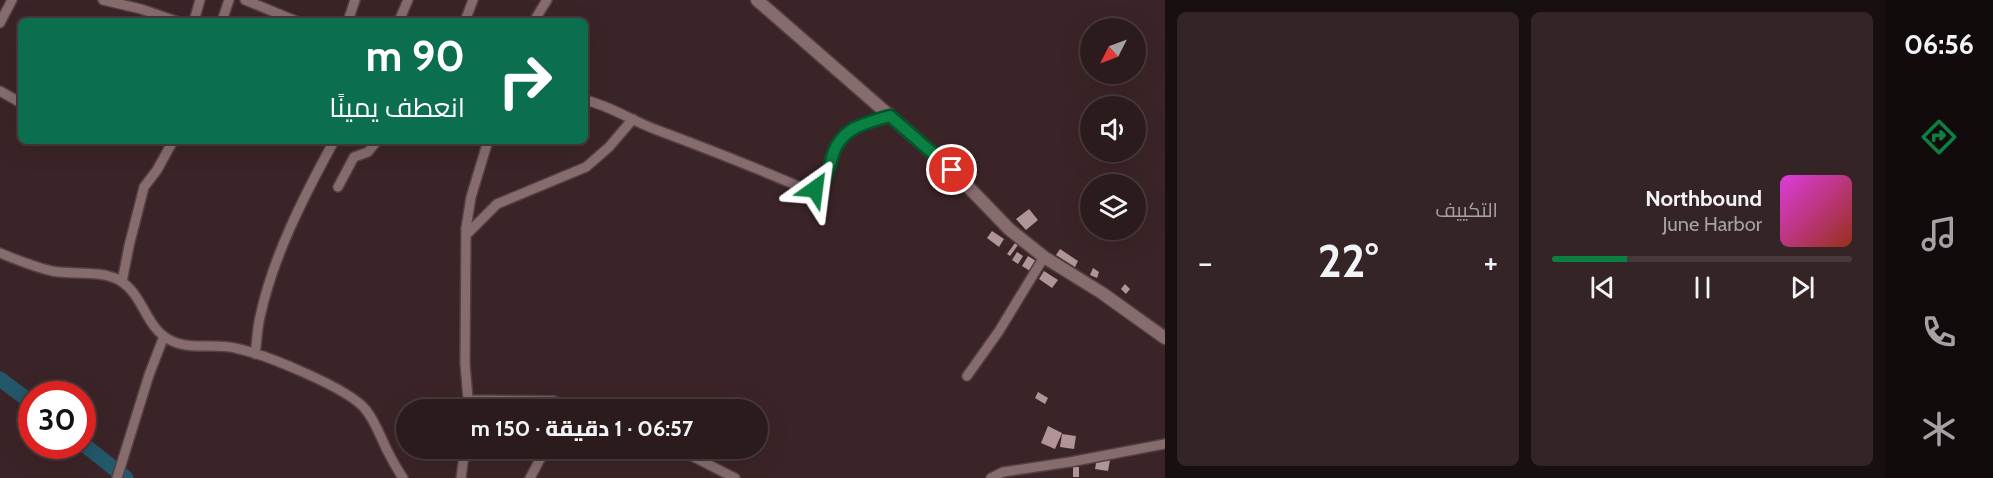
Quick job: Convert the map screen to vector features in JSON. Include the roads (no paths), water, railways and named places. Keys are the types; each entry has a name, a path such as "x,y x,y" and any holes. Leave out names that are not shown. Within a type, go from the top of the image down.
{"street":[{"path":"1,18 12,0"},
{"path":"103,0 167,18"},
{"path":"195,18 200,0"},
{"path":"223,18 229,0"},
{"path":"245,0 266,4 291,18"},
{"path":"349,18 355,0"},
{"path":"400,18 408,0"},
{"path":"466,18 474,0"},
{"path":"536,18 547,0"},
{"path":"757,0 770,5 952,170 1009,229 1044,257 1102,293 1165,338"},
{"path":"0,91 18,101"},
{"path":"588,101 611,108 807,190 822,185 834,150 847,131 890,116"},
{"path":"466,235 497,204 586,167 609,147 633,119"},
{"path":"122,282 144,187 157,170 171,144"},
{"path":"255,354 259,320 267,289 314,177 332,144"},
{"path":"338,187 354,158 368,152 375,144"},
{"path":"468,399 465,364 466,235 471,197 487,144"},
{"path":"0,252 25,263 53,271 113,278 122,282 145,309 152,324 164,336 183,345 217,345 255,354 339,389 354,398 364,408 376,425 386,449 403,478"},
{"path":"967,376 999,330 1044,257"},
{"path":"117,478 149,375 164,336"},
{"path":"991,478 1003,472 1165,444"},
{"path":"461,478 464,459"},
{"path":"530,478 540,459"},
{"path":"698,459 735,478"}],"waterway":[{"path":"0,379 18,392"},
{"path":"96,454 126,478"}]}
